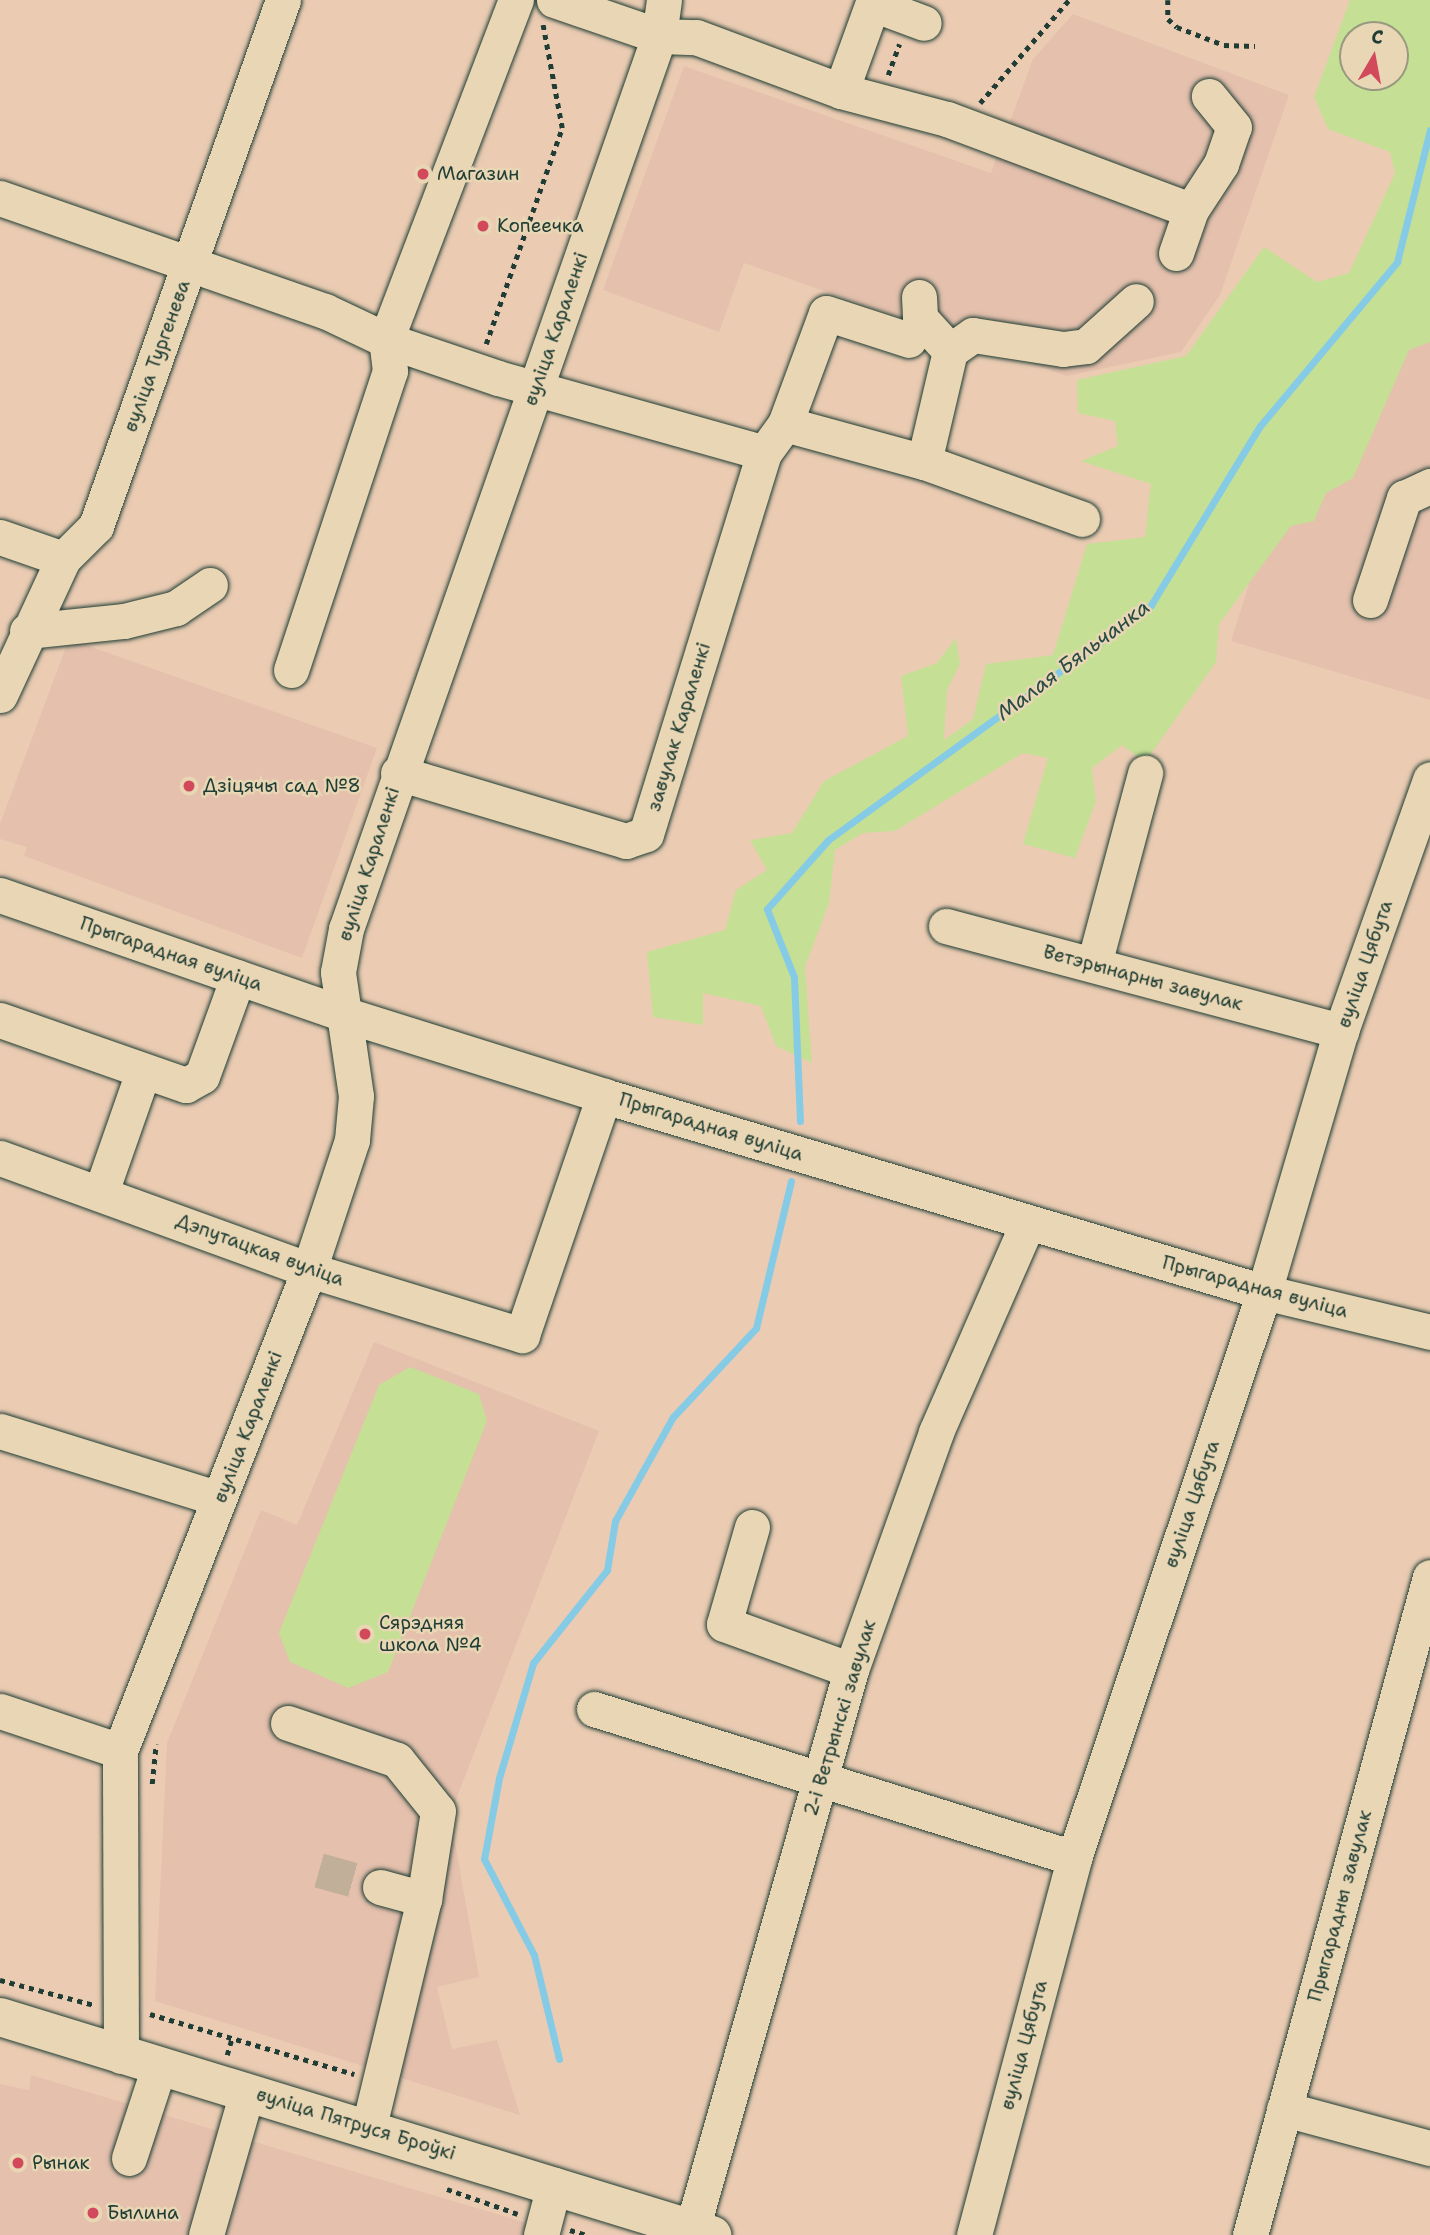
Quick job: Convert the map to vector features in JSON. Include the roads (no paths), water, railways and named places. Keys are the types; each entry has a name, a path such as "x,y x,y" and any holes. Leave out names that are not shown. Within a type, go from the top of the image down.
{"main road":[{"name":"вуліца Пятруся Броўкі","path":"0,2017 121,2056 369,2127 702,2232"}],"street":[{"name":"вуліца Тургенева","path":"2,684 63,559 96,526 283,0"},
{"path":"554,0 659,36 696,37 841,91 947,119 1191,210"},
{"name":"вуліца Караленкі","path":"121,2056 120,1751 309,1270 352,1140 356,1096 338,972 346,929 398,773 659,36 664,0"},
{"path":"841,91 873,2 916,20"},
{"path":"291,670 390,371 386,340 512,6"},
{"path":"1176,253 1191,210 1221,164 1234,127 1209,96"},
{"path":"0,198 325,311 386,340 498,379 764,453"},
{"path":"919,297 920,318 950,351"},
{"path":"924,462 950,351 973,335 1063,349 1086,346 1136,301"},
{"name":"завулак Караленкі","path":"398,773 626,841 646,834 764,453 785,424 826,313 909,340"},
{"path":"785,424 924,462 1082,519"},
{"path":"1370,600 1404,498 1430,486"},
{"path":"0,537 63,559"},
{"path":"27,631 137,618 176,608 210,585"},
{"path":"1094,964 1145,773"},
{"name":"вуліца Цябута","path":"974,2235 1074,1858 1264,1293 1340,1031 1430,779"},
{"name":"Прыгарадная вуліца","path":"0,895 343,1013 604,1096 1264,1293 1430,1332"},
{"name":"Ветэрынарны завулак","path":"946,926 1340,1031"},
{"path":"0,1020 186,1086 202,1076 238,977"},
{"path":"100,1192 143,1072"},
{"name":"Дэпутацкая вуліца","path":"0,1158 100,1192 309,1270 522,1335 604,1096"},
{"name":"2-і Ветрынскі завулак","path":"702,2232 851,1670 936,1432 1028,1222"},
{"path":"0,1431 219,1499"},
{"path":"752,1527 724,1624 851,1670"},
{"name":"Прыгарадны завулак","path":"1250,2235 1430,1577"},
{"path":"594,1709 1074,1858"},
{"path":"0,1712 120,1751"},
{"path":"288,1723 397,1760 438,1811 424,1899 369,2127"},
{"path":"380,1887 424,1899"},
{"path":"129,2158 159,2067"},
{"path":"206,2235 247,2092"},
{"path":"1284,2109 1430,2148"},
{"path":"541,2235 554,2185"}],"waterway":[{"name":"Малая Бяльчанка","path":"800,1121 794,977 767,909 828,840 1151,605 1260,426 1397,262 1430,130"},
{"name":"Малая Бяльчанка","path":"559,2059 534,1955 484,1859 499,1778 533,1663 607,1570 615,1521 673,1417 756,1328 791,1181"}],"tunnel":[{"path":"319,1870 380,1887"}],"place":[{"name":"Магазин","path":"423,174"},
{"name":"Копеечка","path":"483,226"},
{"name":"Дзіцячы сад №8","path":"189,786"},
{"name":"Сярэдняя школа №4","path":"365,1634"},
{"name":"Рынак","path":"18,2163"},
{"name":"Былина","path":"93,2213"}]}
